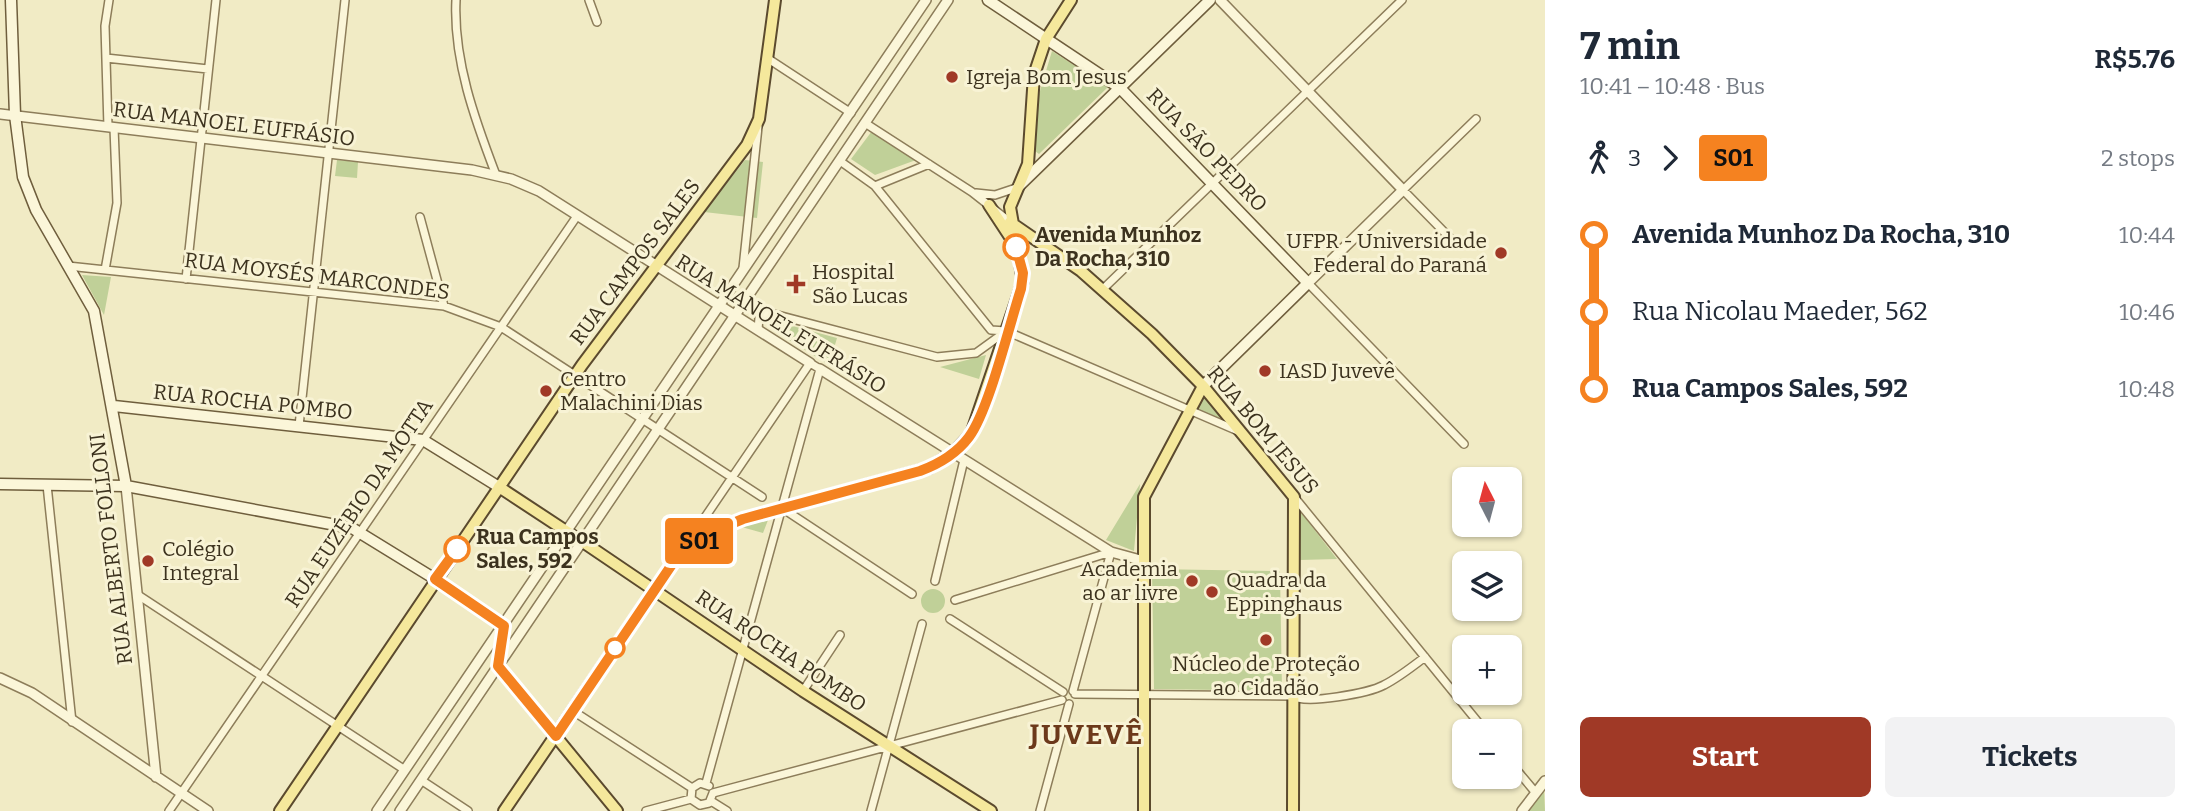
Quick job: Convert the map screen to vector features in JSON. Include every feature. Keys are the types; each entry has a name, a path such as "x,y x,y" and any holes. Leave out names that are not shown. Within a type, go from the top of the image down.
{"main road":[{"name":"RUA ALBERTO FOLLONI","path":"11,0 19,159 29,194 94,311 114,406 126,486"},
{"name":"RUA CAMPOS SALES","path":"280,811 336,724 575,375 654,264 741,154 759,118 775,0"},
{"name":"RUA SÃO PEDRO","path":"988,0 1120,88 1308,283"},
{"path":"504,811 679,554 721,528 782,508 920,471 953,453 967,440 977,422 1023,281 1010,222 1010,207 1027,164 1032,86 1046,39 1071,0"},
{"path":"1182,27 1203,0"},
{"path":"1016,188 1210,0"},
{"path":"989,205 1015,245"},
{"name":"RUA BOM JESUS","path":"1010,222 1036,237 1103,289 1203,386 1294,497"},
{"path":"1144,811 1144,497 1203,386 1308,283"},
{"name":"RUA ROCHA POMBO","path":"114,406 423,440 655,589 803,691 992,811"},
{"path":"0,484 126,486 361,531 504,626 498,666 617,811"},
{"path":"1293,811 1294,497"}],"street":[{"path":"105,270 117,203 106,58 109,0"},
{"path":"186,279 216,0"},
{"path":"299,426 345,0"},
{"path":"456,0 456,28 464,77 496,175"},
{"path":"589,0 597,22"},
{"path":"400,811 519,636 644,420 926,0"},
{"path":"377,811 504,626 659,430 948,0"},
{"path":"1220,0 1452,240"},
{"path":"1103,289 1402,0"},
{"path":"106,58 208,69"},
{"path":"767,58 851,113"},
{"name":"RUA MANOEL EUFRÁSIO","path":"0,114 496,175 539,191 1111,552 1143,561"},
{"path":"743,272 759,118"},
{"path":"1308,283 1476,119"},
{"name":"RUA BOM JESUS","path":"865,123 972,192 1010,222"},
{"path":"840,161 875,186 991,330 1006,331 1242,433"},
{"path":"875,186 929,164"},
{"path":"972,192 995,195 1016,188"},
{"name":"RUA EUZÉBIO DA MOTTA","path":"169,811 577,215"},
{"path":"420,217 444,306"},
{"name":"RUA MOYSÉS MARCONDES","path":"68,266 444,306 501,327 762,496"},
{"name":"RUA SÃO PEDRO","path":"1308,283 1464,444"},
{"path":"743,306 937,357 976,353 1006,331"},
{"path":"758,329 759,318 767,313"},
{"path":"679,554 810,363"},
{"path":"727,811 712,797 706,783 820,369"},
{"path":"798,380 810,380 815,387"},
{"path":"935,581 964,460"},
{"path":"47,485 72,723"},
{"name":"RUA ALBERTO FOLLONI","path":"126,486 156,777"},
{"name":"RUA BOM JESUS","path":"1294,497 1475,719"},
{"path":"782,508 912,594"},
{"path":"955,600 1111,552"},
{"path":"950,618 1065,698 1074,700 1111,552"},
{"path":"138,595 405,770"},
{"path":"871,811 922,624"},
{"path":"504,626 519,636"},
{"path":"803,691 840,635"},
{"path":"706,783 696,784 692,788 691,799 699,808 712,797 1065,698 1074,693 1293,696 1302,701 1314,700 1376,689 1425,657"},
{"path":"0,678 32,694 208,811"},
{"path":"1040,811 1065,698"},
{"path":"573,711 692,788"},
{"path":"1522,776 1536,793"},
{"path":"421,780 468,811"},
{"path":"1522,811 1545,781"},
{"path":"646,811 691,799"}],"green space":[{"path":"1052,51 1108,87 1039,154 1035,151 1037,101"},
{"path":"872,131 916,160 875,175 851,159"},
{"path":"337,160 358,162 357,178 335,176"},
{"path":"745,160 763,162 757,218 704,212"},
{"path":"82,275 111,277 104,315"},
{"path":"774,321 837,338 829,365 770,328"},
{"path":"986,355 979,379 940,367"},
{"path":"1204,390 1230,424 1195,408"},
{"path":"1140,484 1134,551 1106,540"},
{"path":"1300,511 1337,559 1300,560"},
{"path":"770,515 763,533 738,526"},
{"path":"1152,569 1280,571 1282,691 1154,689"},
{"path":"933,589 941,593 945,601 941,609 933,613 925,609 921,601 925,593"},
{"path":"1544,787 1545,811 1525,811"}],"bus line":[{"name":"S01","path":"457,549 435,579 504,626 498,666 556,736 679,554 721,528 743,519 920,471 937,464 960,447 977,422 1021,289 1023,273 1016,247"}],"place":[{"name":"Igreja Bom Jesus","path":"952,77"},
{"name":"Avenida Munhoz Da Rocha, 310","path":"1016,247"},
{"name":"UFPR - Universidade Federal do Paraná","path":"1501,253"},
{"name":"Hospital São Lucas","path":"796,284"},
{"name":"IASD Juvevê","path":"1265,371"},
{"name":"Centro Malachini Dias","path":"546,391"},
{"name":"Rua Campos Sales, 592","path":"457,549"},
{"name":"Colégio Integral","path":"148,561"},
{"name":"Academia ao ar livre","path":"1192,581"},
{"name":"Quadra da Eppinghaus","path":"1212,592"},
{"name":"Núcleo de Proteção ao Cidadão","path":"1266,640"}],"district":[{"name":"JUVEVÊ","path":"1087,734"}]}
